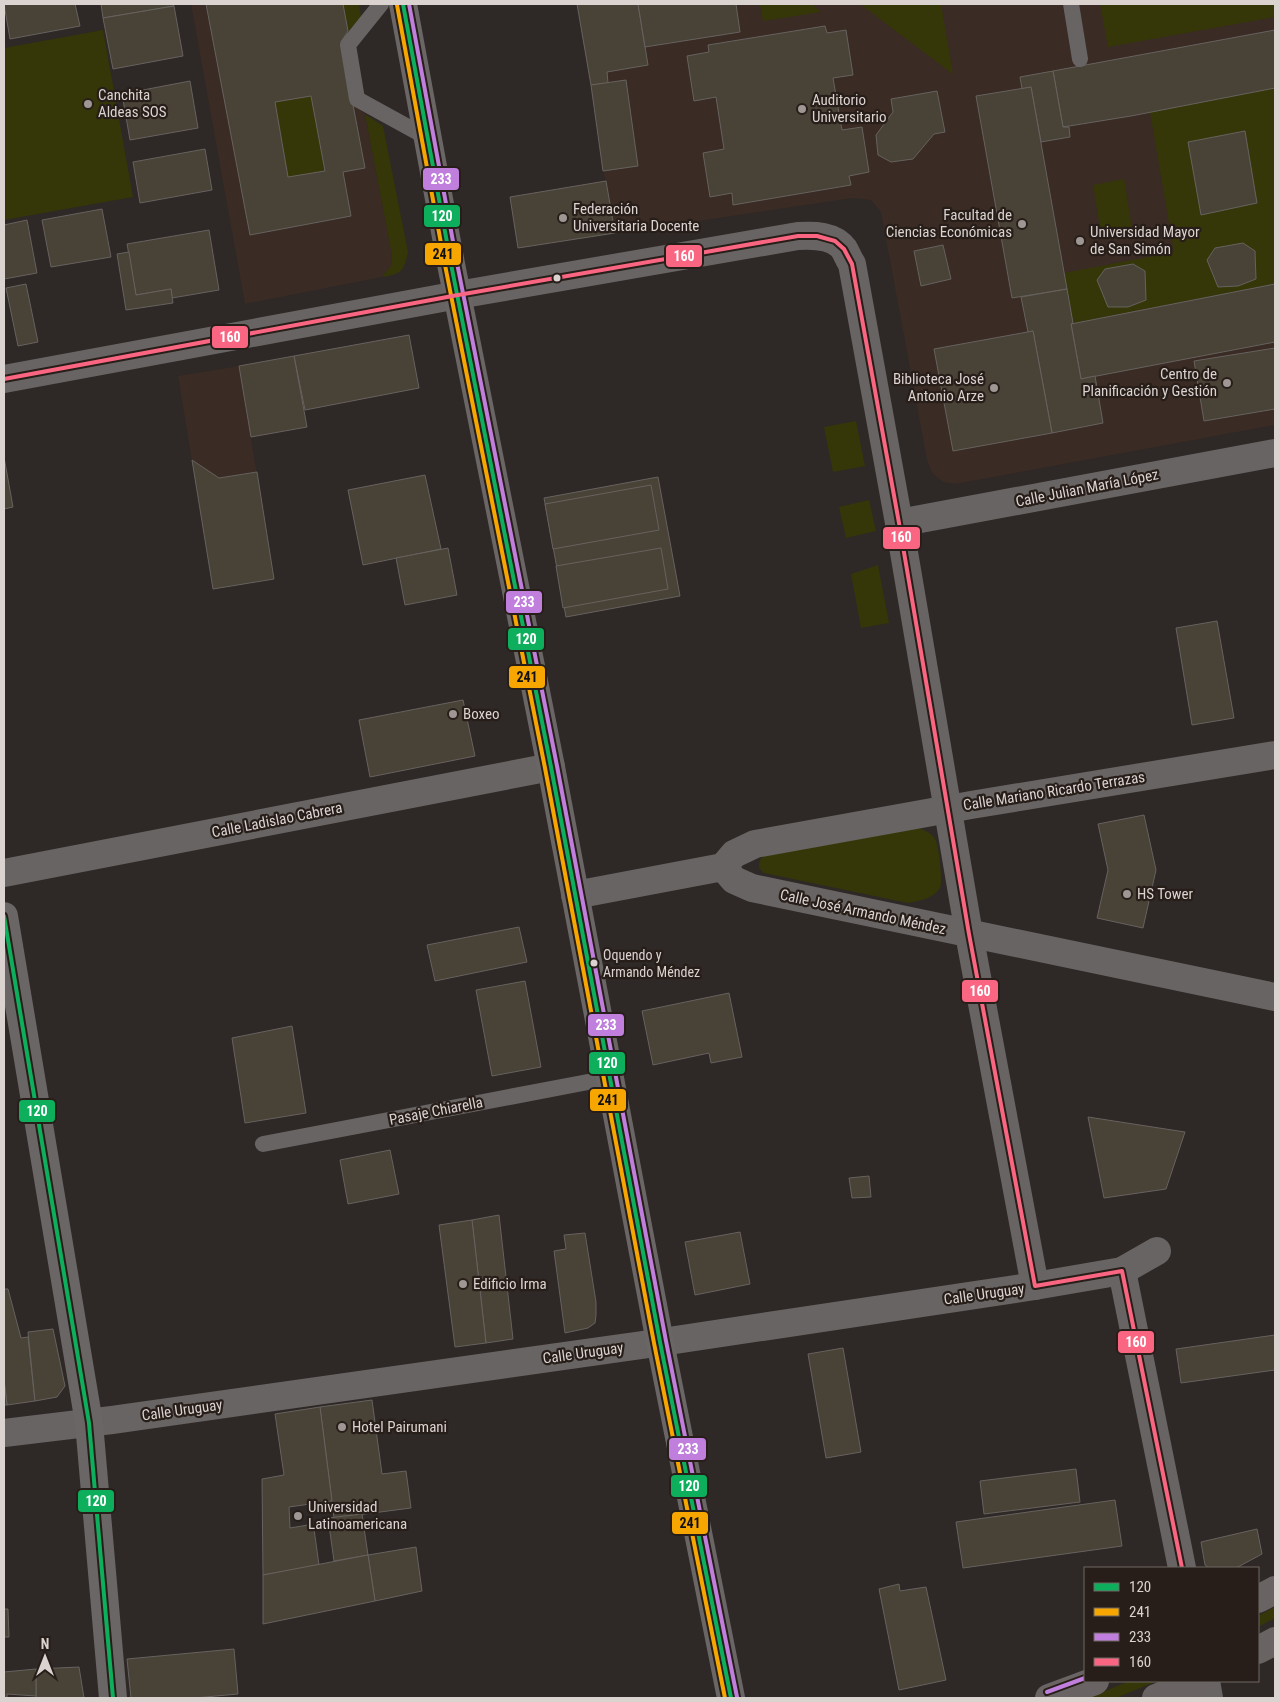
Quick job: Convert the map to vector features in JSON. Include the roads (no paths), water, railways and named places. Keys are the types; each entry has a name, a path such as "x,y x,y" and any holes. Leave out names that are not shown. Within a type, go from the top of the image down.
{"main road":[{"path":"403,4 730,1698"},
{"path":"4,916 90,1422 112,1698"},
{"path":"1259,1598 1275,1590"},
{"path":"1259,1649 1275,1641"},
{"path":"1049,1698 1092,1682"},
{"path":"1156,1698 1196,1682"}],"street":[{"path":"4,379 798,236 815,235 830,238 844,248 852,264 900,523 969,934 1035,1286"},
{"name":"Calle Julian María López","path":"900,523 1275,453"},
{"name":"Calle Mariano Ricardo Terrazas","path":"724,867 734,854 755,844 949,809 1275,755"},
{"name":"Calle Ladislao Cabrera","path":"4,873 551,767"},
{"path":"575,895 724,867"},
{"name":"Calle José Armando Méndez","path":"724,867 734,880 752,888 1275,996"},
{"name":"Calle Uruguay","path":"4,1433 660,1342 1035,1286 1122,1271 1157,1251"},
{"path":"1122,1271 1182,1567"},
{"path":"1206,1682 1209,1698"}],"lane":[{"path":"381,4 348,45 357,99 428,138"},
{"path":"1071,4 1080,59"},
{"name":"Pasaje Chiarella","path":"263,1144 609,1078"}],"place":[{"name":"Canchita Aldeas SOS","path":"88,104"},
{"name":"Auditorio Universitario","path":"802,109"},
{"name":"Federación Universitaria Docente","path":"563,218"},
{"name":"Facultad de Ciencias Económicas","path":"1022,224"},
{"name":"Universidad Mayor de San Simón","path":"1080,241"},
{"name":"Centro de Planificación y Gestión","path":"1227,383"},
{"name":"Biblioteca José Antonio Arze","path":"994,388"},
{"name":"Boxeo","path":"453,714"},
{"name":"HS Tower","path":"1127,894"},
{"name":"Oquendo y Armando Méndez","path":"594,963"},
{"name":"Edificio Irma","path":"463,1284"},
{"name":"Hotel Pairumani","path":"342,1427"},
{"name":"Universidad Latinoamericana","path":"298,1516"}]}
